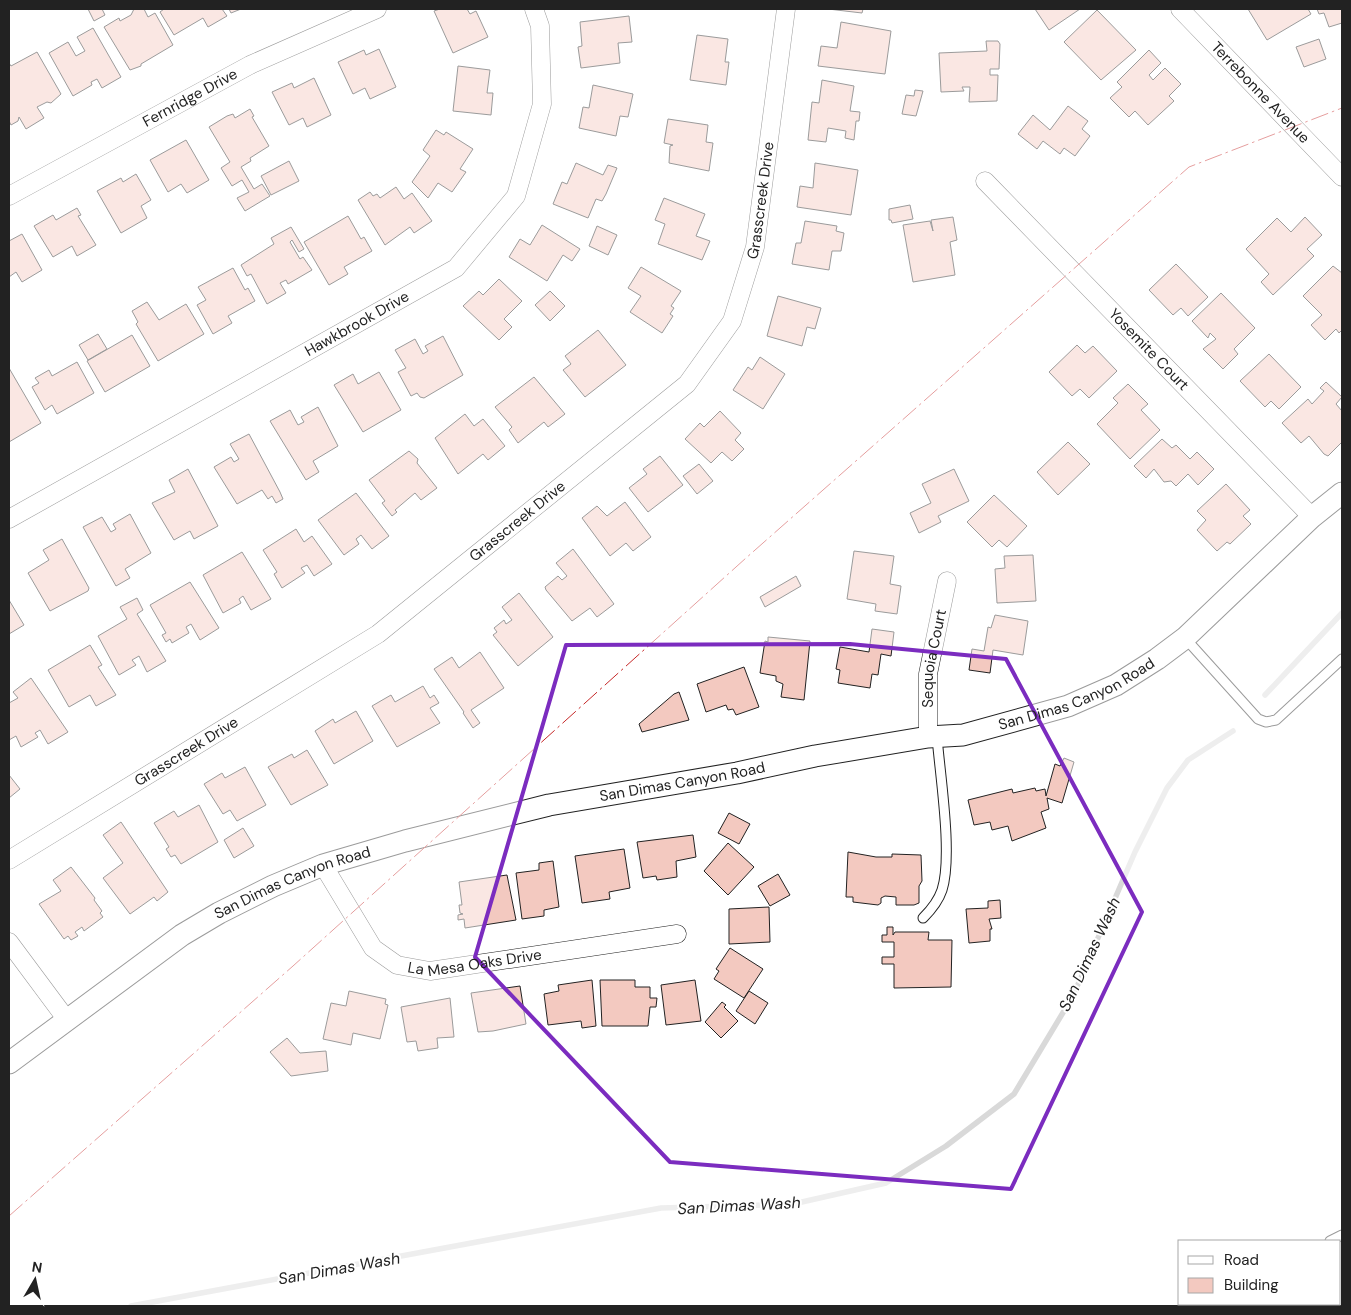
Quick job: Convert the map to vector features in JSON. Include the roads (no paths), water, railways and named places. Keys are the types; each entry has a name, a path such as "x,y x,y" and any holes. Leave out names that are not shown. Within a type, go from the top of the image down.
{"street":[{"name":"Fernridge Drive","path":"9,196 250,65 377,9"},
{"name":"Hawkbrook Drive","path":"9,519 456,268 516,196 542,104 540,26 534,9"},
{"name":"Grasscreek Drive","path":"9,860 378,634 687,384 732,321 755,247 786,9"},
{"name":"Terrebonne Avenue","path":"1183,10 1342,177"},
{"name":"Yosemite Court","path":"985,182 1312,516"},
{"name":"San Dimas Canyon Road","path":"9,1063 182,935 219,913 273,886 323,865 405,841 549,806 933,737 963,735 1068,706 1116,684 1157,659 1185,638 1312,516 1342,493"},
{"name":"Sequoia Court","path":"933,737 928,674 947,581"},
{"name":"La Mesa Oaks Drive","path":"323,865 373,948 397,965 430,971 677,934"},
{"path":"9,942 66,1020"}],"lane":[{"path":"1185,638 1216,676 1258,719 1266,722 1276,720 1342,659"},
{"path":"923,918 935,906 942,889 947,860 933,737"}],"waterway":[{"name":"San Dimas Wash","path":"1265,695 1342,613"},
{"name":"San Dimas Wash","path":"131,1306 661,1208 793,1204 886,1183 946,1146 1014,1094 1073,996 1135,852 1167,788 1188,760 1233,731"}]}
